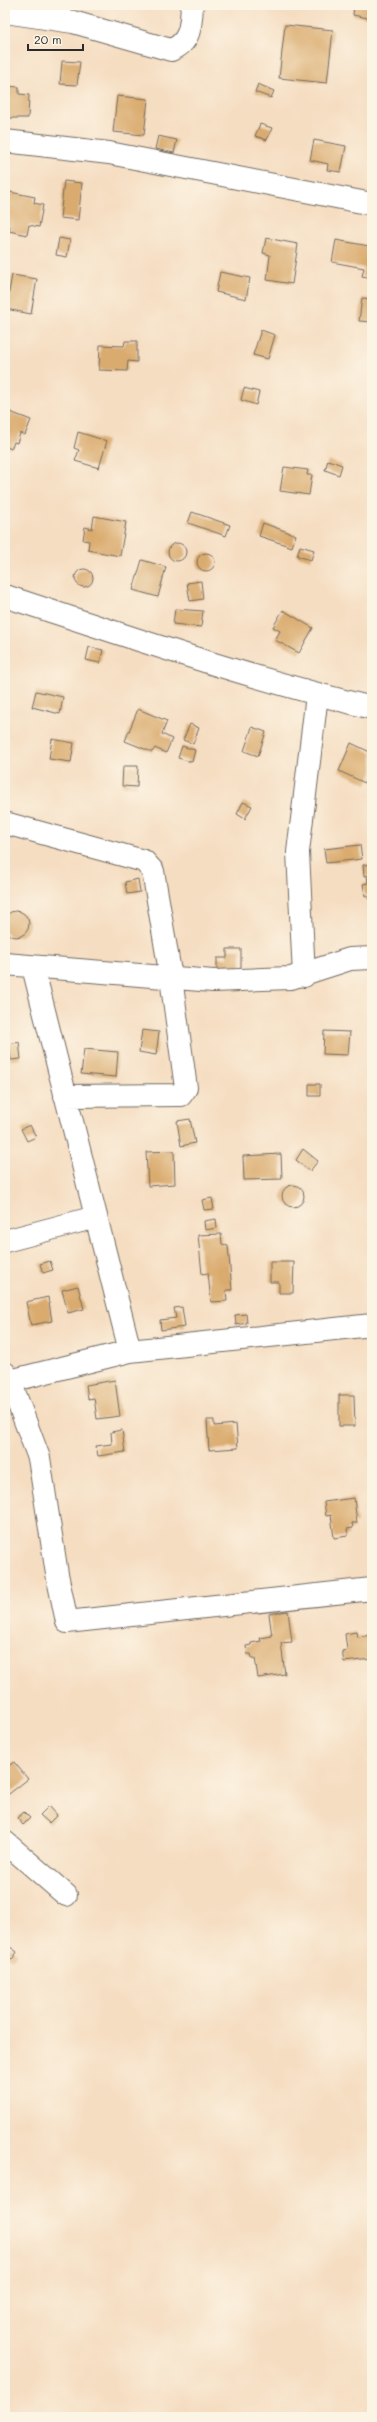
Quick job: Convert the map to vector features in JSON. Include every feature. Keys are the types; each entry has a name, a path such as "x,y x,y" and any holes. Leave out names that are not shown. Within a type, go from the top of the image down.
{"street":[{"path":"5,12 73,22 171,50 180,46 188,36 192,5"},
{"path":"5,142 109,153 372,204"},
{"path":"5,596 184,655 317,695 372,708"},
{"path":"304,976 298,852 317,695"},
{"path":"5,823 144,861 153,871 171,978 186,1088 184,1093 181,1095 65,1096"},
{"path":"5,964 213,981 291,978 304,976 326,965 350,959 372,958"},
{"path":"33,967 130,1351"},
{"path":"5,1241 96,1217"},
{"path":"372,1325 130,1351 8,1377 39,1458 57,1574 67,1622 372,1589"},
{"path":"5,1842 66,1895"}],"building":[{"path":"354,5 372,5 372,19 353,15"},
{"path":"285,25 333,30 327,83 279,78"},
{"path":"62,61 80,62 77,85 60,84"},
{"path":"258,84 274,91 271,98 255,92"},
{"path":"5,86 19,87 19,94 29,95 28,118 5,118"},
{"path":"117,96 148,99 144,135 113,132"},
{"path":"260,124 272,128 267,140 255,136"},
{"path":"158,136 177,140 174,153 155,149"},
{"path":"314,140 346,146 341,172 327,170 328,164 310,160"},
{"path":"64,181 82,183 78,220 60,218"},
{"path":"5,191 35,197 34,203 43,205 39,227 29,225 27,235 9,231 10,226 5,225"},
{"path":"59,238 70,240 67,257 56,255"},
{"path":"266,238 298,244 292,284 267,280 270,255 263,253"},
{"path":"370,239 372,278 362,276 364,268 332,262 336,240 369,246"},
{"path":"220,272 250,278 246,299 216,292"},
{"path":"12,275 37,279 31,314 6,309"},
{"path":"362,298 372,299 372,322 359,321"},
{"path":"261,330 275,335 268,359 253,355"},
{"path":"125,341 137,341 137,362 128,361 127,371 99,370 100,345 124,346"},
{"path":"244,388 259,392 256,405 241,400"},
{"path":"5,410 31,420 25,435 20,433 17,443 14,442 11,449 5,446"},
{"path":"78,432 107,441 99,468 75,461 79,450 74,448"},
{"path":"328,460 342,465 339,475 325,470"},
{"path":"284,467 308,470 307,475 312,475 309,495 280,491"},
{"path":"192,512 230,525 226,536 188,523"},
{"path":"94,516 126,522 120,556 88,550 89,541 83,540 85,527 92,529"},
{"path":"263,523 296,535 292,547 259,536"},
{"path":"177,543 183,546 186,552 183,558 177,561 171,558 168,552 171,546"},
{"path":"300,546 314,550 311,560 297,556"},
{"path":"206,553 212,556 215,562 212,568 206,571 200,568 197,562 200,556"},
{"path":"142,560 166,567 158,597 133,590"},
{"path":"84,569 90,572 93,578 90,584 84,587 78,584 75,578 78,572"},
{"path":"201,581 203,599 190,601 187,583"},
{"path":"175,609 203,611 201,627 173,624"},
{"path":"283,610 313,628 299,653 275,640 280,631 273,627"},
{"path":"89,647 103,650 100,663 86,660"},
{"path":"36,691 63,697 60,714 32,707"},
{"path":"138,709 167,721 162,734 172,739 166,753 155,748 152,752 125,741"},
{"path":"190,724 199,728 193,744 183,740"},
{"path":"252,727 266,732 258,756 244,751"},
{"path":"52,739 74,743 71,762 49,759"},
{"path":"351,743 372,753 372,772 367,784 339,771"},
{"path":"182,746 195,750 192,762 178,758"},
{"path":"123,766 138,766 137,787 122,786"},
{"path":"243,802 252,806 245,819 237,814"},
{"path":"360,845 362,859 326,863 324,849"},
{"path":"372,864 372,898 368,899 368,895 365,896 363,884 368,883 367,875 364,876 363,865"},
{"path":"138,879 140,892 127,894 125,882"},
{"path":"16,911 25,915 29,924 25,933 16,937 7,933 3,924 7,915"},
{"path":"227,949 241,949 241,971 217,971 217,958 227,958"},
{"path":"142,1030 159,1032 156,1055 139,1052"},
{"path":"324,1031 350,1032 348,1055 323,1054"},
{"path":"19,1042 21,1059 11,1060 8,1044"},
{"path":"84,1049 118,1052 116,1077 81,1074"},
{"path":"309,1084 320,1084 320,1096 309,1096"},
{"path":"190,1119 195,1143 181,1146 177,1121"},
{"path":"30,1125 36,1137 27,1141 21,1129"},
{"path":"303,1149 318,1161 310,1171 296,1160"},
{"path":"174,1151 175,1184 148,1186 146,1152"},
{"path":"281,1154 282,1179 244,1180 243,1156"},
{"path":"293,1185 301,1188 304,1196 301,1204 293,1207 285,1204 282,1196 285,1188"},
{"path":"212,1198 214,1209 204,1210 202,1200"},
{"path":"216,1219 217,1228 205,1230 204,1221"},
{"path":"221,1234 222,1244 228,1246 232,1290 226,1290 227,1301 211,1302 208,1273 202,1274 198,1235"},
{"path":"50,1261 53,1270 43,1273 40,1264"},
{"path":"270,1262 294,1262 293,1293 279,1293 279,1282 270,1282"},
{"path":"78,1286 84,1309 68,1313 62,1290"},
{"path":"48,1297 52,1321 31,1325 26,1302"},
{"path":"182,1307 185,1327 161,1330 160,1320 176,1318 174,1308"},
{"path":"246,1314 247,1323 236,1325 235,1315"},
{"path":"115,1380 120,1416 97,1419 94,1398 88,1399 86,1385"},
{"path":"339,1395 354,1395 355,1426 339,1426"},
{"path":"207,1420 214,1420 214,1426 236,1424 238,1448 209,1450"},
{"path":"122,1430 125,1452 98,1456 96,1446 112,1444 111,1432"},
{"path":"354,1498 357,1523 352,1523 353,1528 347,1529 348,1536 334,1538 331,1515 326,1516 324,1502"},
{"path":"288,1611 292,1642 281,1643 285,1674 258,1678 255,1658 252,1658 251,1654 247,1654 246,1646 251,1645 251,1643 261,1641 260,1638 272,1636 269,1614"},
{"path":"356,1632 357,1637 372,1635 372,1659 344,1662 342,1651 347,1650 345,1634"},
{"path":"14,1762 28,1779 5,1797 5,1768"},
{"path":"49,1806 57,1815 49,1823 40,1815"},
{"path":"24,1812 30,1818 23,1825 17,1818"},
{"path":"5,1943 17,1952 12,1960 5,1955"}]}
